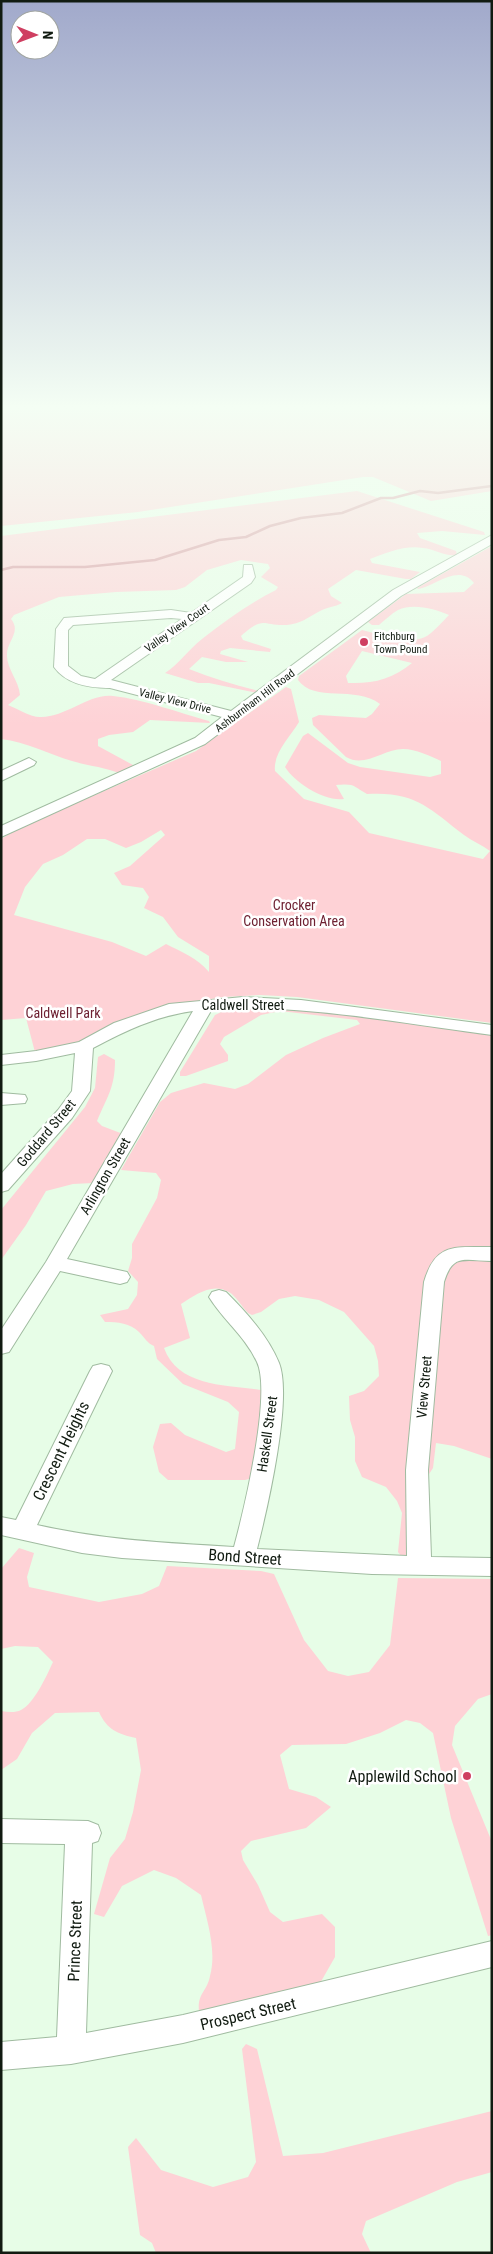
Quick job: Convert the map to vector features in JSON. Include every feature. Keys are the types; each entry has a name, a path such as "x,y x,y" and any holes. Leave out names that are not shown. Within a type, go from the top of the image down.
{"street":[{"name":"Ashburnham Hill Road","path":"1,832 188,748 231,719 397,593 492,539"},
{"name":"Valley View Court","path":"97,684 247,580 249,577 248,568"},
{"name":"Valley View Drive","path":"193,617 161,614 82,619 65,624 62,629 60,660 62,669 71,676 97,684 103,689 221,720 231,719"},
{"path":"1,777 29,762"},
{"name":"Caldwell Street","path":"1,1060 36,1056 84,1046 150,1015 169,1009 206,1004 243,1002 301,1005 492,1030"},
{"name":"Arlington Street","path":"1,1347 54,1263 206,1004"},
{"name":"Goddard Street","path":"1,1186 65,1114 81,1091 84,1046"},
{"name":"View Street","path":"419,1566 417,1470 434,1282 440,1264 445,1258 455,1255 492,1254"},
{"path":"54,1263 120,1277"},
{"name":"Haskell Street","path":"219,1297 235,1312 270,1365 273,1378 274,1390 257,1499 243,1556"},
{"name":"Crescent Heights","path":"12,1529 101,1371"},
{"name":"Bond Street","path":"12,1529 82,1544 122,1549 372,1565 492,1566"},
{"name":"Prince Street","path":"1,1831 83,1833 72,2050"},
{"name":"Prospect Street","path":"1,2056 72,2050 183,2030 492,1954"}],"green space":[{"path":"1,515 107,515 1,526"},
{"path":"166,515 432,515 484,532 485,535 442,531 417,533 420,538 456,551 457,555 448,555 416,547 396,550 370,559 372,563 420,572 411,579 406,579 356,570 328,589 331,596 342,603 296,623 287,625 259,624 241,636 243,640 271,649 270,652 230,648 221,651 220,654 248,662 226,662 202,657 189,669 259,691 257,693 209,683 198,683 165,673 197,643 247,606 276,590 278,587 261,577 270,568 268,564 241,560 207,570 185,587 176,590 116,592 59,597 14,615 11,619 15,628 7,656 20,695 8,705 32,716 40,717 59,714 95,698 113,696 148,703 209,721 210,723 150,720 133,732 109,735 98,739 98,746 133,765 129,771 121,774 1,739 1,536"},
{"path":"492,546 492,1023 297,997 260,995 224,997 191,1002 84,1046 36,1056 26,1018 1,1020 1,839 19,828 196,751 286,687 291,689 299,722 279,752 275,771 304,799 349,812 369,833 483,859 490,851 420,803 397,795 367,794 347,784 336,785 344,799 328,798 303,785 285,767 303,736 308,733 348,763 360,767 430,777 441,774 441,761 413,750 396,750 360,760 346,757 313,725 312,718 319,715 366,718 380,704 370,698 359,695 314,691 305,687 298,680 299,676 362,630 411,640 425,637 435,630 449,615 431,609 410,607 398,610 379,625 372,625 368,622 406,594 464,592 474,583 468,577 461,575 417,588","holes":["362,651 412,663 390,677 366,683 348,683 346,676","161,830 165,835 130,866 114,873 122,885 143,888 149,897 144,908 163,917 178,937 209,956 209,972 194,959 166,944 146,956 112,942 14,915 25,887 43,864 63,855 87,839 105,839 126,848 141,842"]},
{"path":"302,1008 492,1034 492,1249 441,1253 436,1259 411,1553 402,1557 398,1552 402,1513 397,1501 386,1487 362,1477 355,1461 355,1437 350,1420 349,1396 364,1391 379,1376 378,1361 374,1346 344,1312 319,1300 295,1296 279,1299 261,1312 252,1315 248,1313 232,1294 223,1289 216,1288 204,1291 181,1304 190,1338 164,1348 171,1361 180,1370 205,1382 261,1390 267,1400 253,1478 245,1480 168,1480 159,1472 153,1447 160,1424 171,1423 185,1435 226,1452 235,1449 239,1412 228,1402 183,1384 157,1359 154,1346 139,1332 124,1324 105,1322 100,1315 128,1309 137,1295 138,1282 128,1271 132,1258 132,1244 157,1198 161,1180 156,1173 121,1170 160,1102 171,1093 204,1083 235,1089 248,1084 286,1055 360,1024 357,1020 280,1011 261,1015 224,1037 220,1044 228,1055 228,1061 186,1076 180,1076 180,1072 215,1015 228,1009"},
{"path":"104,1054 115,1060 115,1070 110,1092 97,1121 102,1126 123,1134 93,1183 73,1184 46,1191 26,1225 1,1260 1,1210 85,1107 95,1088 98,1057"},
{"path":"462,1261 492,1261 492,1459 454,1446 436,1443 433,1468 429,1474 423,1468 440,1281 448,1264"},
{"path":"19,1548 34,1553 27,1577 29,1587 99,1602 142,1594 159,1586 167,1566 261,1571 274,1574 304,1640 328,1671 348,1676 369,1672 390,1645 398,1578 492,1579 492,1694 478,1699 455,1726 452,1745 492,1842 492,1935 488,1936 451,1818 433,1733 420,1723 406,1720 380,1733 346,1744 292,1745 280,1755 289,1789 316,1797 331,1807 306,1828 251,1841 241,1851 243,1860 258,1885 270,1912 283,1922 322,1914 335,1927 335,1957 319,1985 199,2012 199,2001 207,1986 212,1966 212,1946 201,1895 176,1878 154,1870 122,1886 104,1917 94,1914 110,1858 125,1839 133,1812 141,1770 136,1738 124,1735 109,1727 99,1712 55,1713 32,1733 17,1759 1,1770 1,1711 16,1712 26,1707 40,1689 53,1662 38,1647 15,1646 1,1649 1,1569"},
{"path":"246,2044 257,2049 283,2156 323,2153 492,2111 492,2172 457,2182 366,2221 362,2234 371,2253 156,2253 152,2243 140,2235 128,2147 136,2138 161,2170 213,2187 248,2177 256,2162 242,2049"}],"waterway":[{"path":"1,570 13,567 85,567 155,560 219,540 246,537 270,526 301,518 324,515"}],"place":[{"name":"Fitchburg Town Pound","path":"364,642"},
{"name":"Applewild School","path":"467,1776"}],"park label":[{"name":"Crocker Conservation Area","path":"294,914"},
{"name":"Caldwell Park","path":"63,1013"}]}
